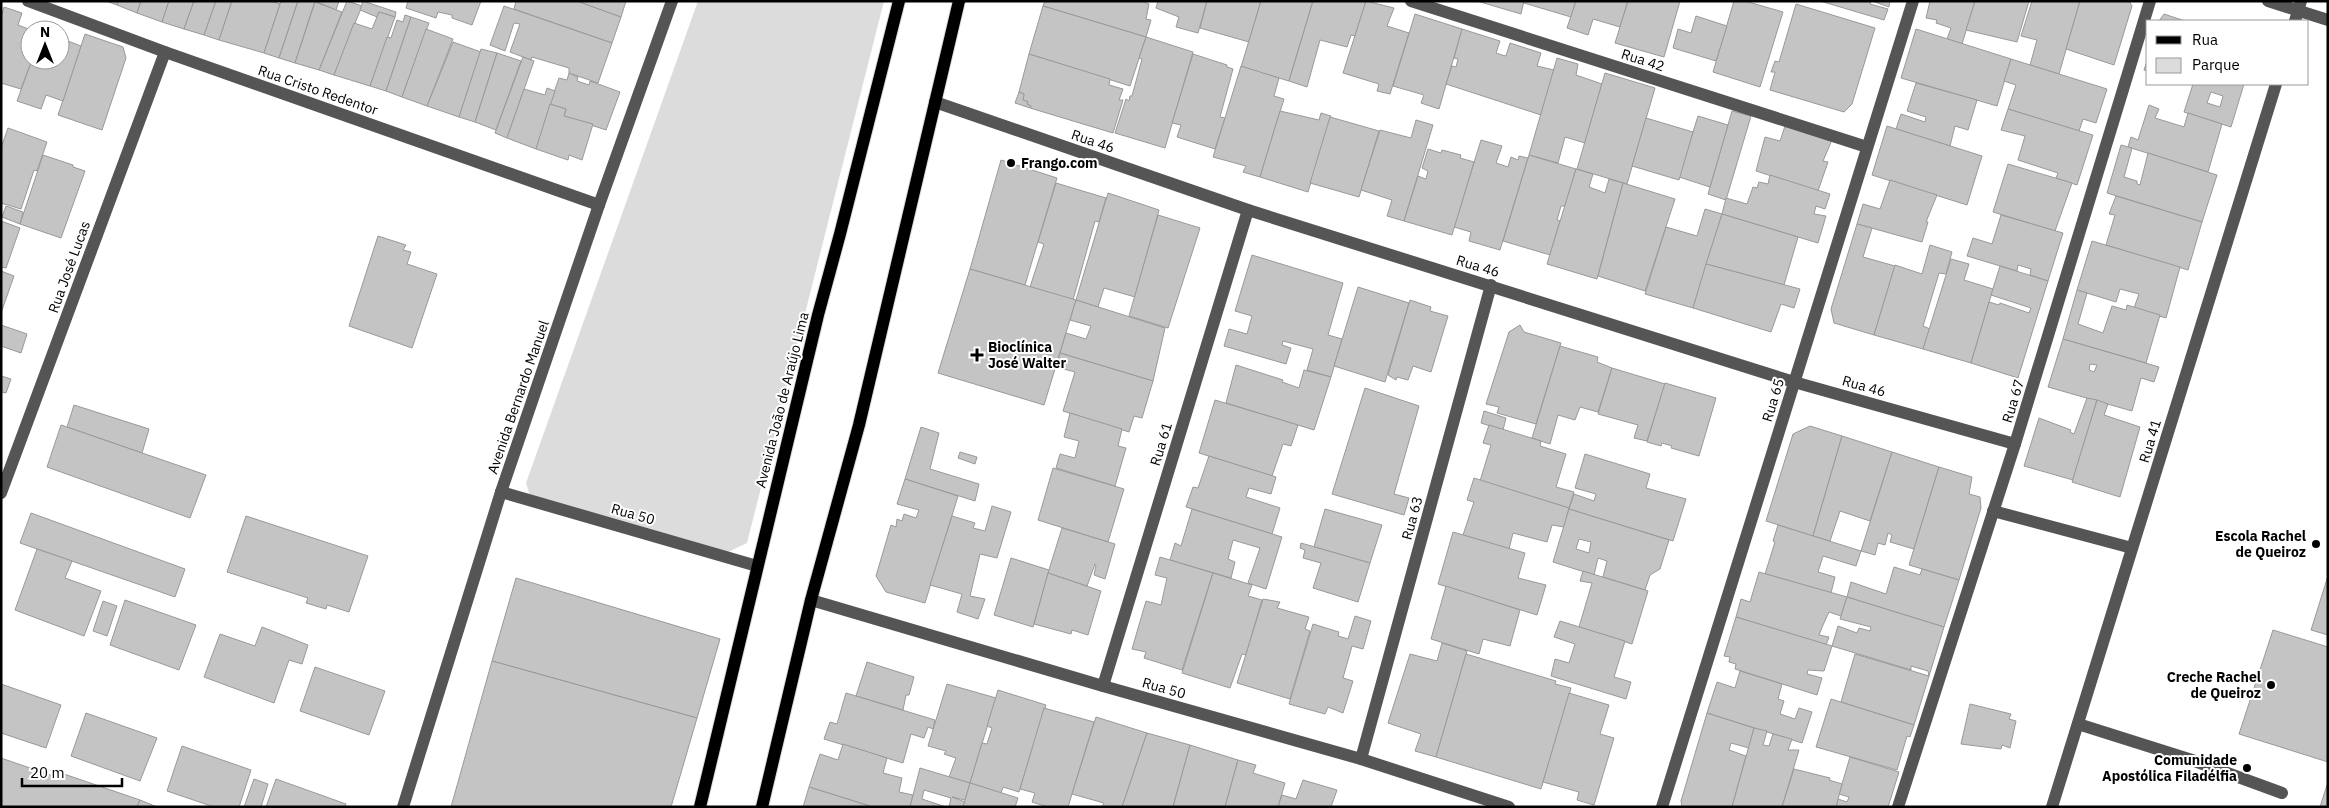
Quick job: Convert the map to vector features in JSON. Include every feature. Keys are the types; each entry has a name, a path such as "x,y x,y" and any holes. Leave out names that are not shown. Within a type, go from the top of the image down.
{"main road":[{"name":"Avenida João de Araújo Lima","path":"700,807 818,315 898,1"},
{"path":"762,807 811,600 860,426 959,1"}],"street":[{"name":"Rua Cristo Redentor","path":"28,1 165,52 599,205"},
{"name":"Avenida Bernardo Manuel","path":"403,807 501,492 599,205 672,1"},
{"name":"Rua 42","path":"1411,1 1867,147"},
{"name":"Rua 65","path":"1662,807 1913,1"},
{"name":"Rua 67","path":"1898,807 2015,444 2150,1"},
{"path":"2268,1 2328,20"},
{"name":"Rua José Lucas","path":"1,493 165,52"},
{"name":"Rua 41","path":"2052,807 2276,85"},
{"name":"Rua 46","path":"936,102 1248,210 1794,382 2015,444"},
{"name":"Rua 61","path":"1102,686 1248,210"},
{"name":"Rua 63","path":"1361,759 1491,285"},
{"name":"Rua 50","path":"501,492 757,566"},
{"path":"1993,511 2132,548"},
{"name":"Rua 50","path":"811,600 1102,686 1361,759 1509,807"},
{"path":"2078,724 2192,760 2282,793"}],"green space":[{"path":"698,1 884,1 747,543 726,553 531,499 526,483"}],"building":[{"path":"106,1 118,1 117,5"},
{"path":"118,1 141,1 137,13 117,5"},
{"path":"141,1 169,1 162,22 137,13"},
{"path":"169,1 194,1 184,29 162,22"},
{"path":"194,1 216,1 204,35 184,29"},
{"path":"216,1 232,1 219,40 204,35"},
{"path":"232,1 271,1 280,4 264,53 219,40"},
{"path":"281,1 298,1 279,58 264,53"},
{"path":"298,1 315,1 295,63 279,58"},
{"path":"315,1 339,1 336,10"},
{"path":"347,1 362,6 334,75 319,70"},
{"path":"363,1 396,12 395,17 379,12 377,17 360,10"},
{"path":"408,1 481,1 472,25 452,18 452,15 438,12 436,18 406,8"},
{"path":"516,1 577,1 621,17 612,43 514,9"},
{"path":"577,1 626,1 621,17"},
{"path":"1045,1 1141,1 1149,4 1146,19 1151,20 1146,37 1043,6"},
{"path":"1158,1 1207,1 1198,33 1176,27 1179,17 1156,8"},
{"path":"1207,1 1261,1 1249,42 1200,28"},
{"path":"1261,1 1313,1 1289,81 1241,67"},
{"path":"1313,1 1366,1 1355,36 1351,35 1347,47 1320,40 1307,87 1289,81"},
{"path":"1366,1 1394,8 1387,26 1409,33 1390,94 1377,91 1379,84 1343,73"},
{"path":"1477,1 1524,1 1521,14"},
{"path":"1524,1 1576,1 1571,17 1524,3"},
{"path":"1576,1 1628,1 1620,27 1593,19 1588,35 1567,28"},
{"path":"1628,1 1680,1 1664,57 1615,43"},
{"path":"1734,1 1745,1 1783,12 1760,87 1713,72"},
{"path":"1820,1 1871,1 1870,4 1888,9 1884,20"},
{"path":"1872,1 1890,1 1889,7"},
{"path":"1930,1 1975,1 1962,44 1947,39 1951,28 1936,23 1937,20 1926,18"},
{"path":"1975,1 2029,1 2017,42 1966,30"},
{"path":"2032,1 2080,1 2059,74 2030,65 2037,40 2021,36"},
{"path":"2080,1 2129,1 2132,6 2114,65 2066,49"},
{"path":"315,2 342,12 319,70 295,63"},
{"path":"1796,4 1875,28 1852,104 1844,112 1770,90 1775,72 1771,72 1775,61 1779,62"},
{"path":"504,6 612,43 598,83 569,73 569,68 532,57 531,60 510,52 520,24 514,23 505,51 490,45"},
{"path":"1043,6 1146,37 1130,86 1029,54"},
{"path":"4,7 22,13 18,25 20,26 20,70 28,70 21,89 1,83 1,17"},
{"path":"379,12 395,17 370,86 334,75 354,23 372,29"},
{"path":"1415,14 1462,29 1439,109 1421,103 1424,95 1393,86"},
{"path":"2164,14 2182,20 2160,20"},
{"path":"405,15 411,17 386,91 370,86 387,37 391,38 397,20 403,22"},
{"path":"1696,16 1727,26 1716,61 1673,48 1678,29 1691,33"},
{"path":"411,17 429,23 402,97 386,91"},
{"path":"426,29 453,39 427,106 402,97"},
{"path":"1462,29 1500,41 1496,53 1502,55 1506,56 1510,43 1541,53 1537,66 1554,70 1541,115 1446,84 1452,66 1456,67 1458,59 1454,58"},
{"path":"1916,29 2011,59 1997,106 1901,78"},
{"path":"85,34 123,47 126,58 102,130 58,115"},
{"path":"1146,37 1193,52 1165,148 1115,133 1126,99 1129,101 1130,96 1132,96 1142,59 1139,58"},
{"path":"70,42 81,46 63,101 46,95 41,109 17,101 28,70 70,70"},
{"path":"453,42 481,52 459,117 427,106"},
{"path":"481,49 497,53 475,122 459,117"},
{"path":"497,53 521,61 496,130 475,122"},
{"path":"1029,54 1110,79 1109,85 1123,89 1119,100 1123,100 1113,133 1030,108 1031,106 1027,104 1028,102 1023,100 1024,94 1019,92"},
{"path":"1193,54 1227,65 1227,67 1233,69 1220,117 1225,118 1215,149 1177,137 1181,125 1172,123"},
{"path":"523,57 534,61 507,138 495,133"},
{"path":"1557,58 1578,64 1576,75 1602,84 1585,143 1565,137 1558,163 1529,155"},
{"path":"2011,59 2107,89 2096,123 2083,119 2079,131 2008,109 2016,85 2004,81"},
{"path":"1241,66 1279,78 1274,96 1284,99 1260,177 1243,172 1246,166 1213,157"},
{"path":"569,73 578,77 577,81 589,85 590,81 620,92 606,130 564,116 566,109 550,104 559,78 567,80"},
{"path":"1605,73 1655,88 1627,184 1577,169"},
{"path":"1916,83 1977,100 1968,130 1955,126 1950,146 1896,129 1901,114 1925,122 1926,117 1907,111"},
{"path":"2193,85 2244,85 2231,127 2184,112","holes":["2211,92 2223,96 2220,107 2207,103"]},
{"path":"547,88 555,91 536,149 507,138 524,89 545,95"},
{"path":"1019,92 1024,94 1023,100 1028,102 1027,104 1031,106 1030,108 1015,103"},
{"path":"550,104 566,109 564,116 593,124 582,160 569,155 568,160 536,149"},
{"path":"2149,105 2159,109 2155,118 2184,127 2188,113 2222,124 2208,172 2128,147 2131,137 2138,140"},
{"path":"2008,109 2093,135 2077,185 2056,178 2058,173 2018,160 2025,136 2001,130"},
{"path":"1280,111 1319,120 1321,113 1331,116 1308,192 1260,177"},
{"path":"1732,111 1751,116 1726,200 1708,194"},
{"path":"1698,116 1728,125 1710,187 1679,177"},
{"path":"1330,117 1379,131 1359,197 1310,183"},
{"path":"1646,118 1693,132 1679,180 1632,166"},
{"path":"1416,120 1433,125 1404,221 1387,216 1392,200 1361,190 1380,130 1411,138"},
{"path":"1785,126 1832,140 1823,161 1828,162 1818,191 1756,171 1765,137 1780,141"},
{"path":"1887,126 1982,156 1967,205 1872,175"},
{"path":"8,128 47,142 37,171 34,170 21,209 1,203 1,148"},
{"path":"1481,140 1502,146 1496,163 1508,167 1511,157 1518,160 1519,156 1528,158 1500,250 1469,241 1471,232 1454,227"},
{"path":"2121,145 2132,148 2124,177 2137,181 2137,184 2140,185 2148,153 2217,175 2202,222 2107,193"},
{"path":"1428,149 1441,153 1442,150 1461,155 1460,158 1474,162 1452,235 1404,221 1418,176 1426,179 1428,171 1422,168"},
{"path":"43,155 85,171 61,238 20,224"},
{"path":"1529,155 1576,169 1565,206 1561,206 1557,220 1560,221 1550,255 1503,241"},
{"path":"1001,160 1057,178 1025,285 970,269"},
{"path":"2008,164 2072,183 2055,231 1993,212"},
{"path":"1576,169 1593,174 1589,187 1605,193 1609,179 1623,183 1597,279 1547,264"},
{"path":"1770,175 1830,194 1825,209 1816,206 1814,214 1826,216 1818,243 1722,214 1726,198 1747,204 1753,187 1757,188 1759,182 1768,184"},
{"path":"1890,180 1937,195 1926,222 1928,222 1922,242 1857,224 1863,204 1880,209"},
{"path":"1056,183 1106,198 1099,222 1095,221 1073,300 1030,287 1044,244 1038,242"},
{"path":"1623,183 1675,199 1645,291 1598,276"},
{"path":"1108,193 1159,210 1135,297 1104,288 1098,307 1076,300"},
{"path":"2116,196 2202,222 2188,270 2106,245 2115,215 2109,214"},
{"path":"6,206 23,212 20,224 2,217"},
{"path":"1705,209 1722,214 1693,308 1645,294 1666,227 1697,236"},
{"path":"1722,214 1798,237 1784,285 1706,264"},
{"path":"1158,215 1200,228 1168,328 1129,316"},
{"path":"2001,215 2063,233 2048,281 2030,275 2031,269 2018,265 2017,271 1967,256 1973,238 1992,244"},
{"path":"1,221 20,228 6,268 1,267"},
{"path":"1857,224 1872,228 1863,257 1895,266 1874,335 1834,323 1831,309"},
{"path":"378,236 406,245 403,250 411,252 407,264 437,274 412,348 349,326"},
{"path":"2092,241 2180,267 2166,318 2134,308 2139,294 2120,289 2116,302 2077,290"},
{"path":"1930,245 1952,252 1946,274 1939,273 1923,326 1930,329 1923,349 1874,335 1895,265 1922,274"},
{"path":"1252,255 1343,283 1328,335 1342,339 1331,377 1307,370 1313,349 1283,341 1282,345 1291,348 1286,364 1224,346 1229,329 1247,334 1252,316 1235,311"},
{"path":"1951,259 1969,264 1964,280 1993,289 1971,363 1923,349"},
{"path":"1706,264 1800,289 1794,308 1781,304 1771,332 1693,308"},
{"path":"2000,266 2048,281 2018,378 1971,363 1989,302 1999,305 2000,303 2029,313 2031,308 1991,295"},
{"path":"970,269 1076,300 1044,405 938,373"},
{"path":"1,271 14,276 1,313"},
{"path":"1358,287 1409,303 1385,382 1334,366"},
{"path":"2077,290 2087,293 2078,324 2103,333 2112,306 2126,310 2127,305 2160,315 2146,363 2063,339"},
{"path":"1076,300 1165,328 1153,381 1060,353 1066,333 1086,339 1091,326 1070,320"},
{"path":"1410,300 1431,307 1430,311 1448,316 1431,372 1413,366 1408,380 1397,377 1396,380 1388,375"},
{"path":"1,325 27,334 21,353 1,346"},
{"path":"1520,325 1524,332 1561,343 1536,424 1497,413 1499,407 1486,404 1509,332"},
{"path":"2063,339 2159,367 2154,382 2141,378 2132,411 2048,387","holes":["2090,364 2097,365 2094,372 2089,370"]},
{"path":"1560,346 1598,357 1597,362 1612,368 1598,412 1580,407 1575,420 1558,415 1550,444 1532,438"},
{"path":"1060,353 1153,381 1142,418 1134,416 1129,432 1063,411 1075,372 1056,367"},
{"path":"1236,365 1283,380 1282,382 1299,388 1304,370 1331,377 1314,430 1226,403"},
{"path":"1612,368 1665,384 1647,441 1634,438 1638,425 1598,414"},
{"path":"1,376 11,379 6,393 1,392"},
{"path":"1665,383 1716,398 1699,456 1671,448 1672,446 1662,443 1661,446 1647,442"},
{"path":"1365,388 1419,406 1394,494 1409,498 1404,515 1332,494"},
{"path":"2087,398 2097,400 2073,480 2024,466 2039,418 2071,430 2070,432 2074,434"},
{"path":"1215,400 1298,425 1291,446 1283,444 1272,476 1199,453"},
{"path":"2097,400 2108,404 2104,415 2140,427 2120,497 2072,482"},
{"path":"74,405 149,429 142,453 67,427"},
{"path":"1484,411 1506,418 1503,430 1481,423"},
{"path":"1070,413 1122,429 1118,446 1126,448 1115,486 1056,468 1060,454 1075,458 1079,441 1064,437"},
{"path":"61,425 206,475 190,518 47,467"},
{"path":"1489,425 1541,441 1540,446 1566,454 1556,487 1574,492 1569,508 1480,481 1491,445 1483,443"},
{"path":"1810,426 1842,436 1813,536 1766,521 1793,434"},
{"path":"921,427 939,433 930,469 979,484 975,501 905,479"},
{"path":"1842,436 1892,452 1870,521 1840,511 1830,541 1813,536"},
{"path":"960,452 977,457 975,464 958,458"},
{"path":"1892,452 1939,467 1914,549 1890,542 1892,535 1888,533 1885,545 1878,543 1875,555 1861,551"},
{"path":"1585,454 1650,474 1646,488 1686,499 1673,541 1569,509 1574,494 1594,501 1596,494 1575,488"},
{"path":"1209,456 1276,477 1271,494 1249,488 1246,497 1280,508 1272,534 1186,507 1193,487 1198,488"},
{"path":"1939,467 1972,477 1969,494 1980,497 1981,508 1959,580 1909,565"},
{"path":"1053,468 1124,489 1108,542 1038,520"},
{"path":"1474,478 1569,508 1564,527 1552,525 1547,542 1513,533 1509,549 1463,535 1474,502 1467,500"},
{"path":"905,479 958,496 925,603 886,592 876,576 891,525 896,527 897,519 902,521 904,514 916,518 919,510 897,504"},
{"path":"992,506 1011,512 997,558 980,554 970,596 985,599 978,619 957,612 962,594 930,585 952,516 975,523 973,528 985,531"},
{"path":"1192,509 1282,537 1266,589 1248,583 1260,548 1233,540 1228,559 1235,562 1231,578 1170,560 1175,543 1181,546"},
{"path":"1325,509 1382,525 1370,563 1314,547"},
{"path":"1569,509 1669,540 1660,569 1650,575 1645,590 1603,577 1607,561 1598,558 1594,575 1553,562","holes":["1579,539 1591,542 1589,553 1576,549"]},
{"path":"31,513 185,569 175,597 20,543"},
{"path":"246,516 368,556 349,612 327,605 326,609 306,603 308,598 227,572"},
{"path":"1778,525 1861,551 1856,566 1823,556 1818,572 1835,577 1831,593 1765,574"},
{"path":"1062,528 1115,544 1105,579 1094,575 1095,564 1087,586 1048,573"},
{"path":"1453,532 1525,553 1518,578 1546,585 1537,615 1438,584"},
{"path":"1301,543 1370,563 1358,602 1313,588 1321,563 1303,558 1305,550 1300,548"},
{"path":"37,549 72,561 65,578 101,591 84,636 15,610"},
{"path":"1160,557 1213,573 1182,670 1144,658 1146,652 1132,649 1146,601 1161,605 1167,578 1155,575"},
{"path":"1011,558 1049,570 1033,627 994,615"},
{"path":"1894,567 1920,575 1922,569 1959,580 1944,627 1847,597 1851,582 1886,594"},
{"path":"1583,571 1648,591 1632,644 1579,627 1592,583 1580,581"},
{"path":"1759,572 1847,597 1841,616 1829,612 1823,625 1819,635 1829,637 1826,645 1736,617 1741,599 1750,602"},
{"path":"1048,573 1101,591 1088,635 1072,630 1071,634 1034,624"},
{"path":"1213,573 1252,585 1248,596 1262,600 1246,655 1242,654 1230,688 1182,673"},
{"path":"2328,576 2328,635 2311,630"},
{"path":"516,578 720,639 697,718 492,661"},
{"path":"1446,586 1520,610 1510,646 1483,639 1479,654 1431,639"},
{"path":"1847,597 1944,627 1929,676 1928,671 1911,666 1911,670 1832,646 1838,626 1857,633 1859,628 1870,631 1871,627 1840,619"},
{"path":"1263,599 1280,602 1277,608 1309,617 1305,629 1310,631 1290,699 1237,683"},
{"path":"125,600 196,625 179,670 110,645"},
{"path":"103,601 117,606 107,636 93,631"},
{"path":"1355,616 1371,621 1363,649 1352,646 1343,678 1353,681 1343,713 1328,707 1325,714 1289,704 1313,624 1339,632 1338,636 1348,639"},
{"path":"1736,617 1832,646 1824,671 1808,670 1807,674 1822,678 1817,695 1735,669 1736,664 1729,662 1730,657 1724,656"},
{"path":"1560,621 1625,641 1614,677 1631,682 1626,699 1551,676 1555,659 1569,663 1575,644 1554,637"},
{"path":"262,627 308,645 302,664 289,660 274,703 204,677 220,634 255,646"},
{"path":"2273,630 2328,647 2328,762 2239,734"},
{"path":"1442,643 1467,651 1436,757 1415,751 1421,734 1388,723 1410,654 1437,661"},
{"path":"1466,654 1556,681 1555,684 1571,688 1541,789 1436,757"},
{"path":"1855,654 1929,676 1914,725 1841,702"},
{"path":"492,661 697,718 671,807 451,807"},
{"path":"867,662 914,677 909,695 906,695 903,710 856,696"},
{"path":"315,667 385,691 369,735 300,711"},
{"path":"1740,671 1782,684 1778,699 1784,701 1780,714 1795,719 1799,708 1812,712 1802,743 1707,713 1717,682 1735,688"},
{"path":"1,684 61,705 46,748 1,733"},
{"path":"947,684 996,698 970,783 949,777 956,758 944,754 946,751 928,746"},
{"path":"998,690 1046,705 1019,792 1003,787 1001,793 970,783 982,743 987,744 992,728 987,726"},
{"path":"846,693 935,720 933,729 928,727 924,738 911,734 903,763 824,739 830,722 837,724"},
{"path":"1569,693 1609,705 1600,734 1614,738 1594,805 1577,800 1579,792 1543,782"},
{"path":"1831,699 1914,725 1910,737 1907,736 1897,770 1816,747"},
{"path":"1970,704 2011,714 2009,719 2016,721 2010,748 2002,745 2001,749 1961,744"},
{"path":"1044,708 1094,722 1068,807 1048,807 1032,802 1035,793 1020,789"},
{"path":"86,713 157,738 140,781 71,756"},
{"path":"1707,713 1754,728 1749,748 1731,743 1729,750 1746,756 1732,807 1682,807 1681,801"},
{"path":"1096,717 1147,733 1122,807 1102,807 1104,803 1072,794"},
{"path":"1754,728 1767,731 1763,745 1769,746 1773,734 1792,739 1788,750 1799,750 1782,807 1732,807"},
{"path":"1147,733 1190,745 1173,807 1122,807"},
{"path":"843,744 887,758 883,773 902,778 899,792 913,795 910,807 873,807 809,787 820,754 838,760"},
{"path":"1190,745 1238,760 1225,807 1173,807"},
{"path":"182,746 251,770 239,807 214,807 167,791"},
{"path":"1850,757 1899,772 1888,807 1836,807 1838,799 1847,802 1849,797 1839,794"},
{"path":"1,758 59,778 61,773 140,800 137,807 1,807"},
{"path":"1238,760 1256,765 1253,773 1285,783 1278,807 1225,807"},
{"path":"920,768 970,783 965,800 952,797 965,802 963,807 949,807 951,798 924,790 922,799 946,807 910,807"},
{"path":"1794,769 1830,778 1829,780 1842,784 1836,807 1782,807"},
{"path":"254,779 268,784 261,807 244,807"},
{"path":"276,779 346,804 345,807 266,807"},
{"path":"1303,780 1337,790 1331,807 1278,807 1282,795 1296,799"},
{"path":"2328,782 2328,807 2320,807"},
{"path":"970,783 1018,798 1015,807 963,807"},
{"path":"809,787 873,807 803,807"},
{"path":"140,800 157,807 137,807"}],"place":[{"name":"Frango.com","path":"1011,163"},
{"name":"Bioclínica José Walter","path":"977,355"},
{"name":"Escola Rachel de Queiroz","path":"2316,544"},
{"name":"Creche Rachel de Queiroz","path":"2271,685"},
{"name":"Comunidade Apostólica Filadélfia","path":"2247,768"}]}
